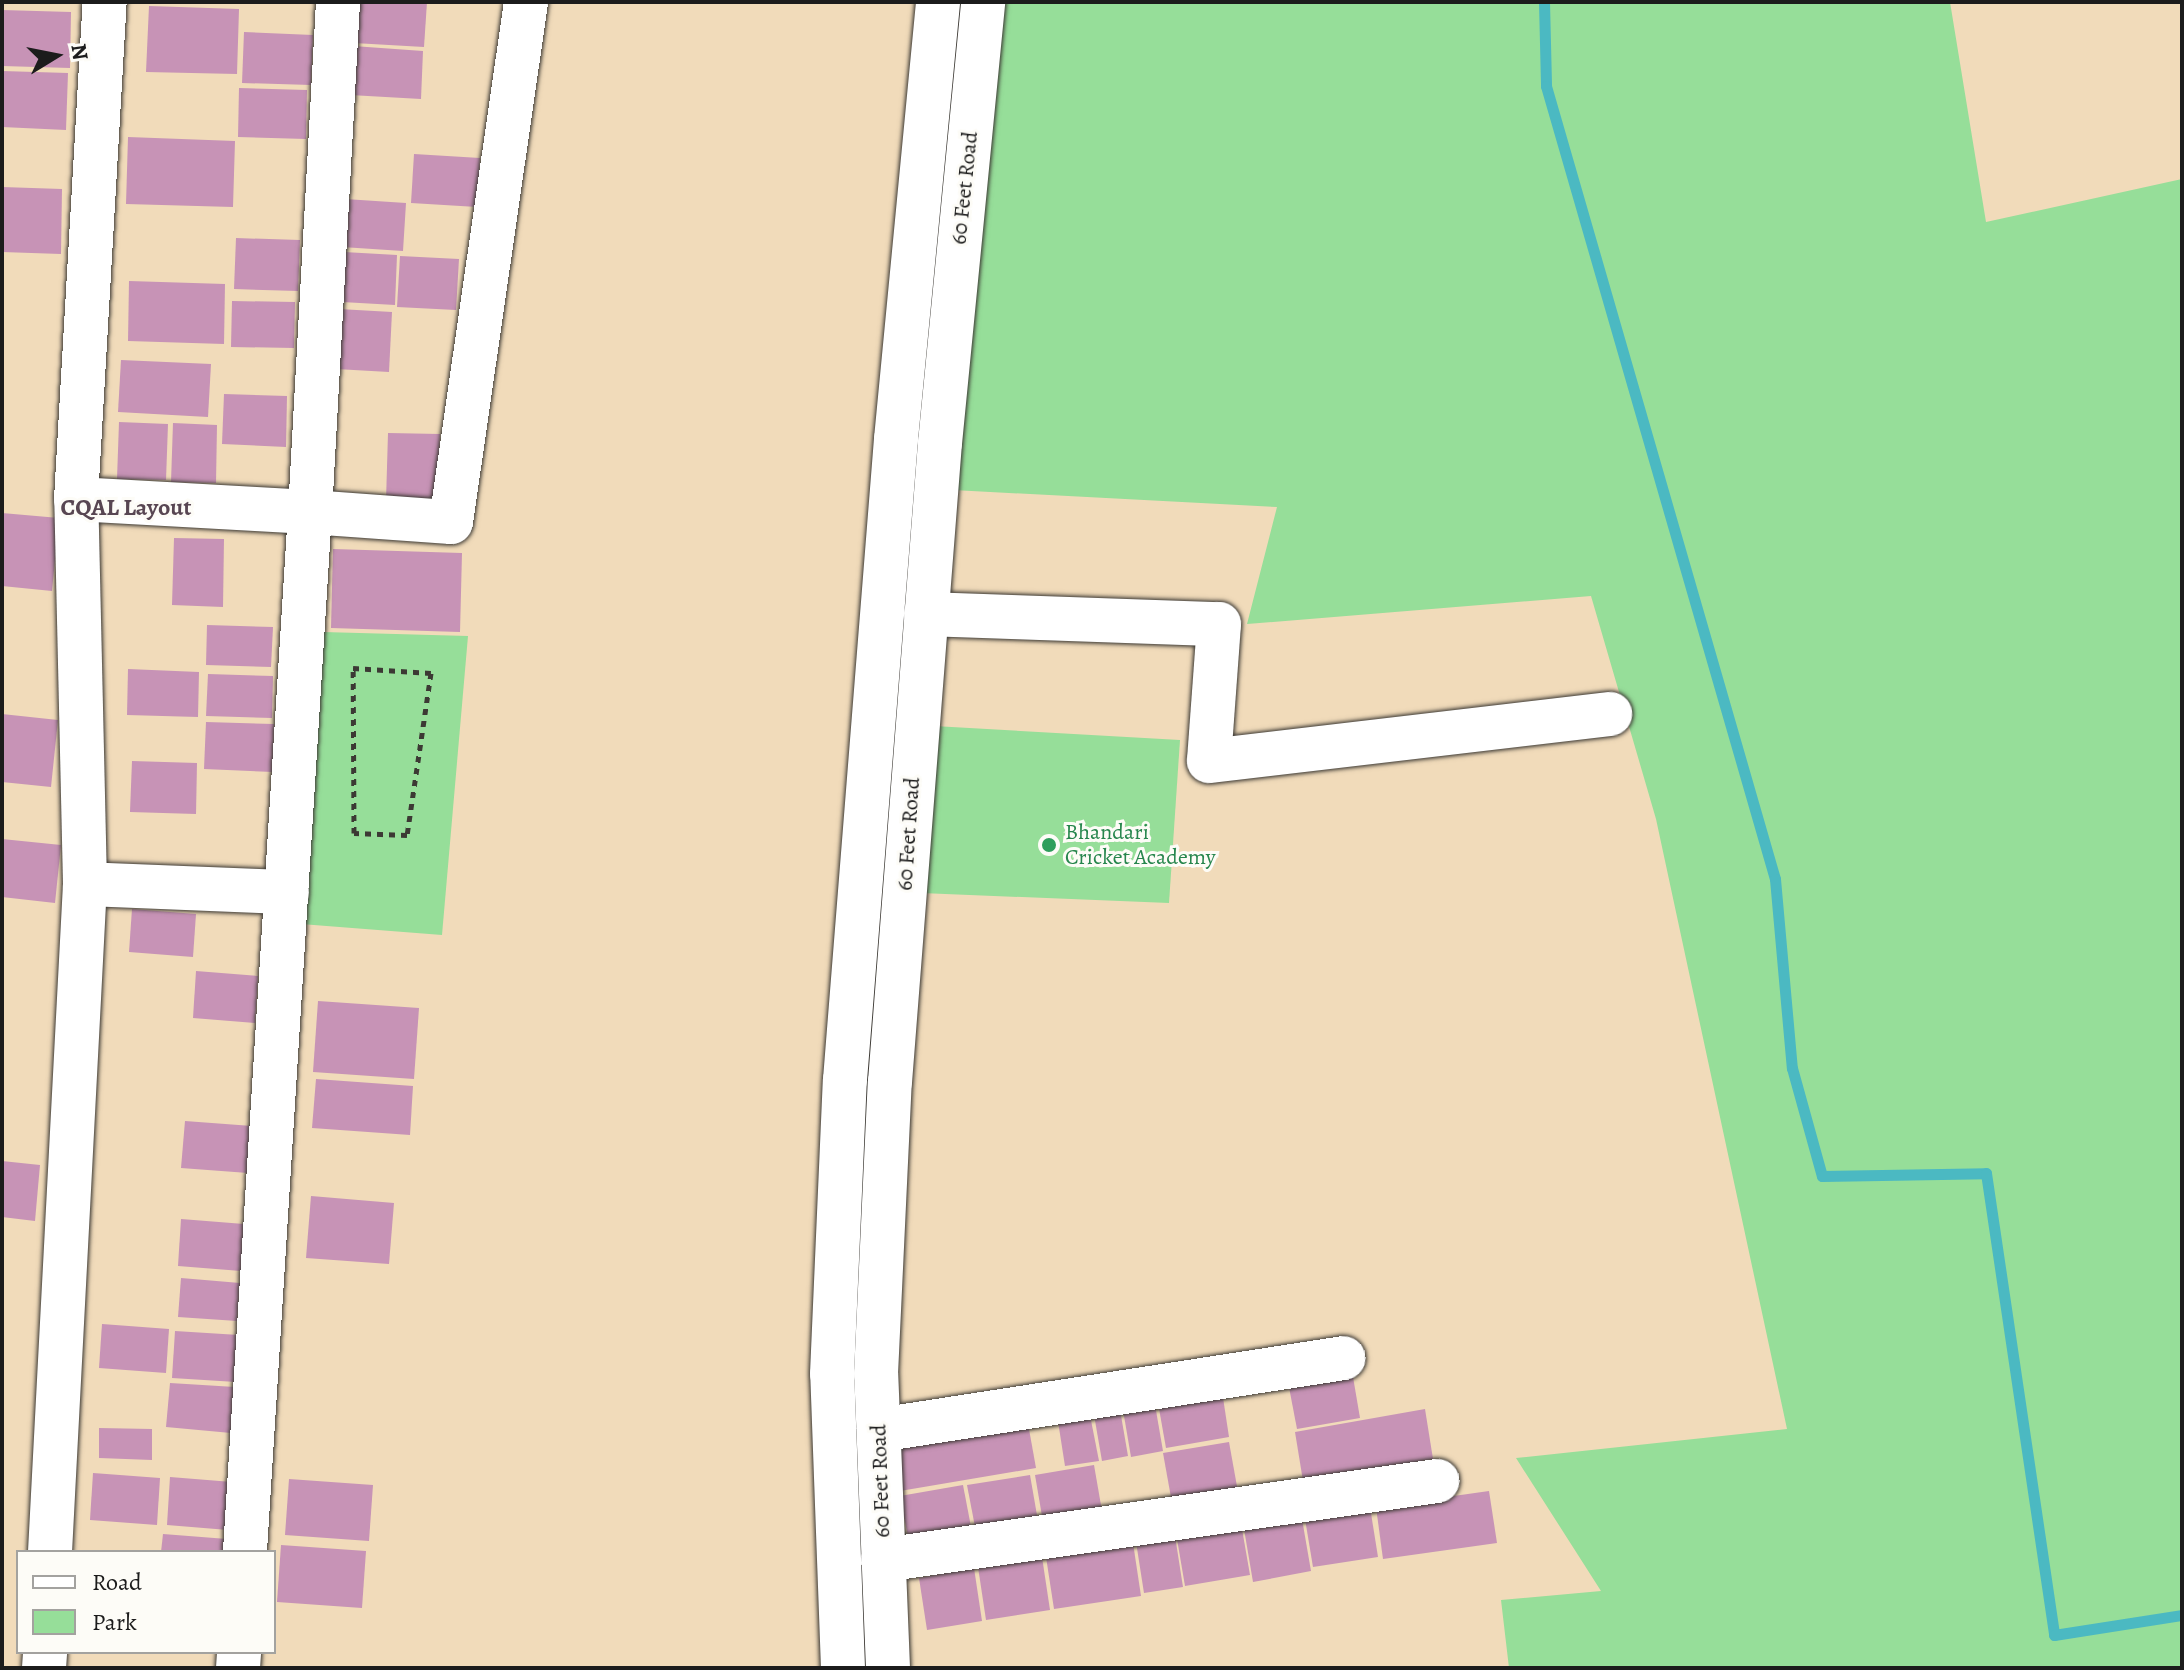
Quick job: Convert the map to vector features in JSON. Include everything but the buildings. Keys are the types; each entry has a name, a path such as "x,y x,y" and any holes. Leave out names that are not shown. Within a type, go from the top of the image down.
{"street":[{"path":"50,1550 85,884 76,499 105,2"},
{"path":"245,1550 310,512 338,2"},
{"path":"76,499 451,522 526,2"},
{"name":"60 Feet Road","path":"843,1668 832,1374 845,1080 894,453 938,2"},
{"name":"60 Feet Road","path":"888,1668 876,1374 890,1082 926,614 983,2"},
{"path":"926,614 1219,624 1209,761 1610,714"},
{"path":"85,884 287,892"},
{"path":"879,1430 1343,1358"},
{"path":"883,1560 1437,1481"}],"path":[{"path":"353,668 431,673 407,835 354,833 353,668"}],"green space":[{"path":"1003,2 1950,2 1986,222 2182,179 2182,1668 1509,1668 1501,1600 1601,1591 1516,1458 1787,1429 1656,819 1591,596 1247,624 1277,507 953,490"},
{"path":"323,632 468,636 442,935 301,924"},
{"name":"Bhandari Cricket Academy","path":"934,726 1180,740 1169,903 921,893"}],"waterway":[{"path":"1544,2 1546,86 1775,879 1792,1068 1822,1176 1986,1173 2054,1635 2182,1615"}],"place":[{"name":"Bhandari Cricket Academy","path":"1049,845"}],"district":[{"name":"CQAL Layout","path":"126,508"}]}
